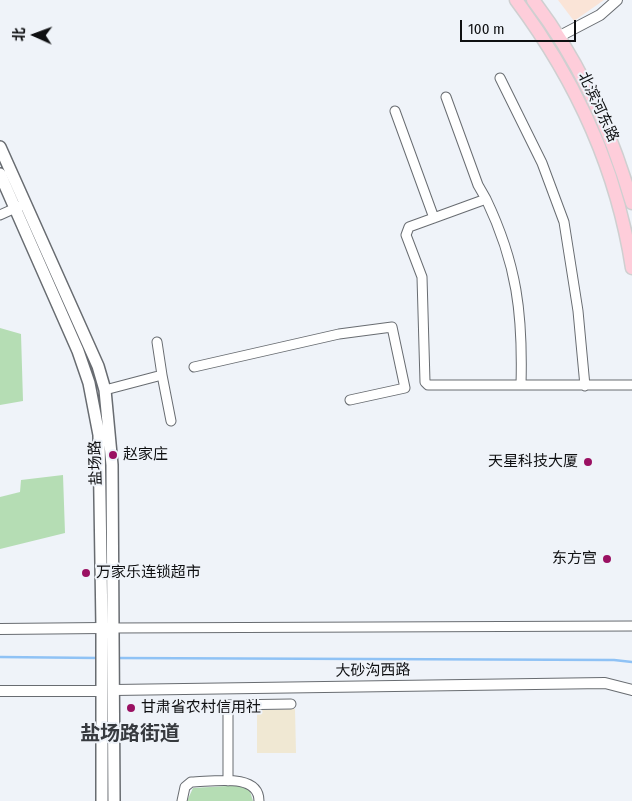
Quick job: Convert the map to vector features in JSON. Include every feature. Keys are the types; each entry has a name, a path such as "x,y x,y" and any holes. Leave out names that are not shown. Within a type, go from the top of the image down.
{"main road":[{"name":"北滨河东路","path":"516,0 554,53 586,115 621,212 632,268"},
{"name":"北滨河东路","path":"533,0 558,38 599,111 624,176 632,203"},
{"name":"盐场路","path":"0,147 20,206 89,383 99,435 108,628"},
{"name":"盐场路","path":"0,174 20,206 98,366 105,390 112,465 108,684 102,801"},
{"name":"盐场路","path":"108,684 114,801"}],"street":[{"path":"558,38 600,15 617,0"},
{"path":"500,78 542,163 564,222 578,311 584,386"},
{"path":"446,97 478,185 499,226 518,290 522,338 521,385"},
{"path":"395,110 434,218"},
{"path":"486,199 409,227 406,235 422,278 425,382 428,385 632,385"},
{"path":"0,215 20,206"},
{"path":"194,367 339,334 392,327 405,388 350,400"},
{"path":"157,342 171,421"},
{"path":"105,390 162,375"},
{"path":"0,629 632,626"},
{"name":"大砂沟西路","path":"0,691 108,684 605,683 632,690"},
{"path":"228,781 228,705 291,704"},
{"path":"182,801 184,786 192,782 228,781 243,781 254,787 259,795 259,801"}],"shaded area":[{"path":"558,0 604,0 574,21"},
{"path":"295,709 296,753 257,753 257,710"}],"green space":[{"path":"0,328 21,334 23,401 0,405"},
{"path":"63,475 65,533 0,549 0,497 20,492 21,480"},
{"path":"244,785 249,788 253,801 187,801 193,788"}],"waterway":[{"path":"0,657 98,658"},
{"path":"116,658 614,660 632,662"}],"place":[{"name":"赵家庄","path":"113,455"},
{"name":"天星科技大厦","path":"588,462"},
{"name":"东方宫","path":"607,559"},
{"name":"万家乐连锁超市","path":"86,573"},
{"name":"甘肃省农村信用社","path":"131,708"}],"district":[{"name":"盐场路街道","path":"130,734"}]}
